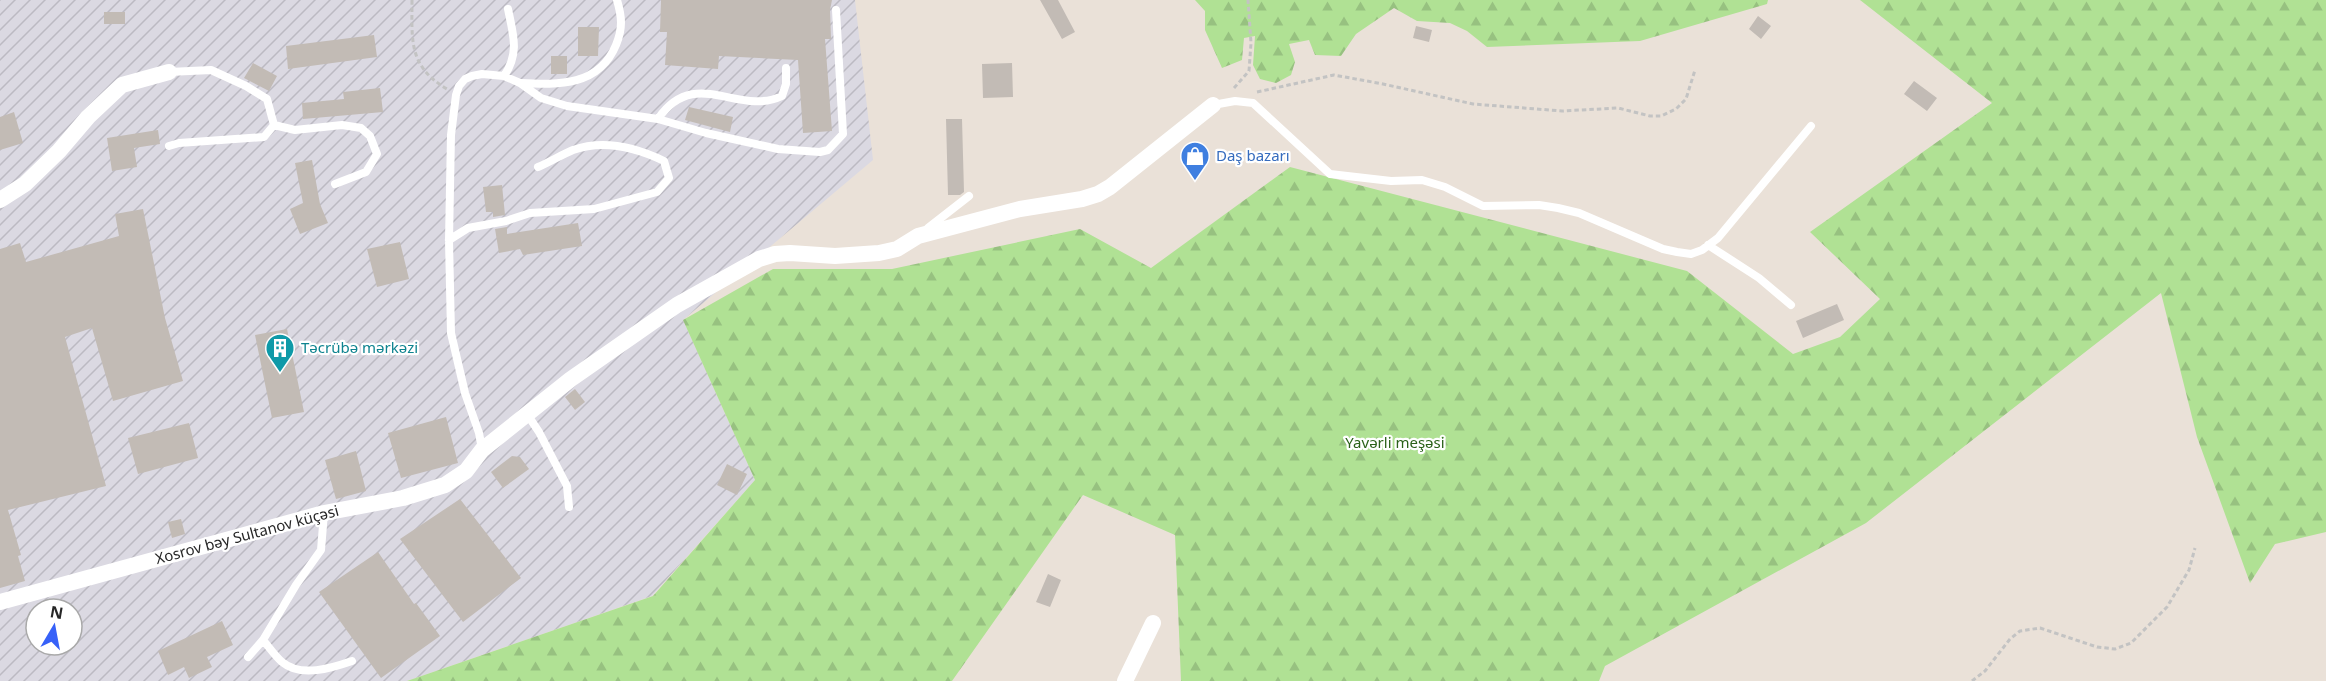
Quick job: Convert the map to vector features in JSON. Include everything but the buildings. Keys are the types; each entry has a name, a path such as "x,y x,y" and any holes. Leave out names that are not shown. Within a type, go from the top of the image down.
{"street":[{"path":"0,200 26,184 59,151 88,117 122,85 169,72"},
{"name":"Xosrov bəy Sultanov küçəsi","path":"0,602 324,513 403,498 446,485 466,471 482,450 571,379 677,305 743,266 775,254 835,256 879,253 897,249 918,236 1020,209 1082,199 1098,194 1110,187 1213,105"},
{"path":"1125,681 1153,622"}],"lane":[{"path":"520,83 540,84 575,80 588,77 599,70 611,57 621,34 622,18 617,0"},
{"path":"504,76 512,64 514,52 508,9"},
{"path":"482,450 479,433 465,393 451,333 448,240 451,135 459,86 472,76 504,76 520,83 541,98 567,106 658,119 706,133 778,149 820,152 828,150 843,134 836,10"},
{"path":"658,119 679,99 695,93 710,93 750,101 776,99 782,96 786,84 786,68"},
{"path":"169,72 211,70 246,86 267,99 274,125"},
{"path":"1213,105 1235,101 1252,103 1330,174 1391,181 1422,180 1483,206 1558,208 1607,224 1663,249 1691,254 1718,238 1811,126"},
{"path":"169,146 179,143 264,137 274,125"},
{"path":"274,125 295,130 342,125 361,128 370,136 377,154 366,172 335,184"},
{"path":"448,240 468,228 506,221 530,213 594,209 657,192 669,178 664,160 627,146 598,145 573,150 538,166"},
{"path":"918,236 969,196"},
{"path":"1708,245 1759,278 1791,305"},
{"path":"527,414 567,486 569,507"},
{"path":"248,657 263,640 296,585 321,550 324,513"},
{"path":"263,640 282,663 303,670 330,669 352,661"}],"path":[{"path":"412,0 412,45 422,70 456,95"},
{"path":"1213,105 1237,85 1249,71 1251,44 1248,0"},
{"path":"1249,93 1334,75 1473,104 1562,111 1618,108 1650,116 1661,116 1676,109 1686,99 1695,70"},
{"path":"1972,681 1985,671 2010,639 2020,631 2040,628 2097,647 2115,649 2131,643 2168,607 2189,570 2195,548"}],"shaded area":[{"path":"0,0 855,0 873,160 683,320 755,480 652,596 407,681 0,681"}],"green space":[{"path":"1195,0 1768,0 1767,4 1640,41 1487,47 1467,31 1450,23 1417,21 1394,8 1356,34 1341,56 1315,55 1309,40 1289,44 1295,62 1291,75 1276,83 1260,79 1253,65 1255,36 1244,38 1242,60 1222,68 1205,30 1205,11"},
{"name":"Yavərli meşəsi","path":"1860,0 2326,0 2326,532 2275,544 2250,583 2197,437 2161,293 1866,523 1605,666 1599,681 1181,681 1175,535 1083,495 952,681 407,681 653,596 755,480 683,320 773,269 892,269 1080,229 1151,268 1290,167 1687,271 1793,354 1840,337 1880,299 1810,232 1992,103"}],"place":[{"name":"Daş bazarı","path":"1195,182"},
{"name":"Təcrübə mərkəzi","path":"280,374"}]}
